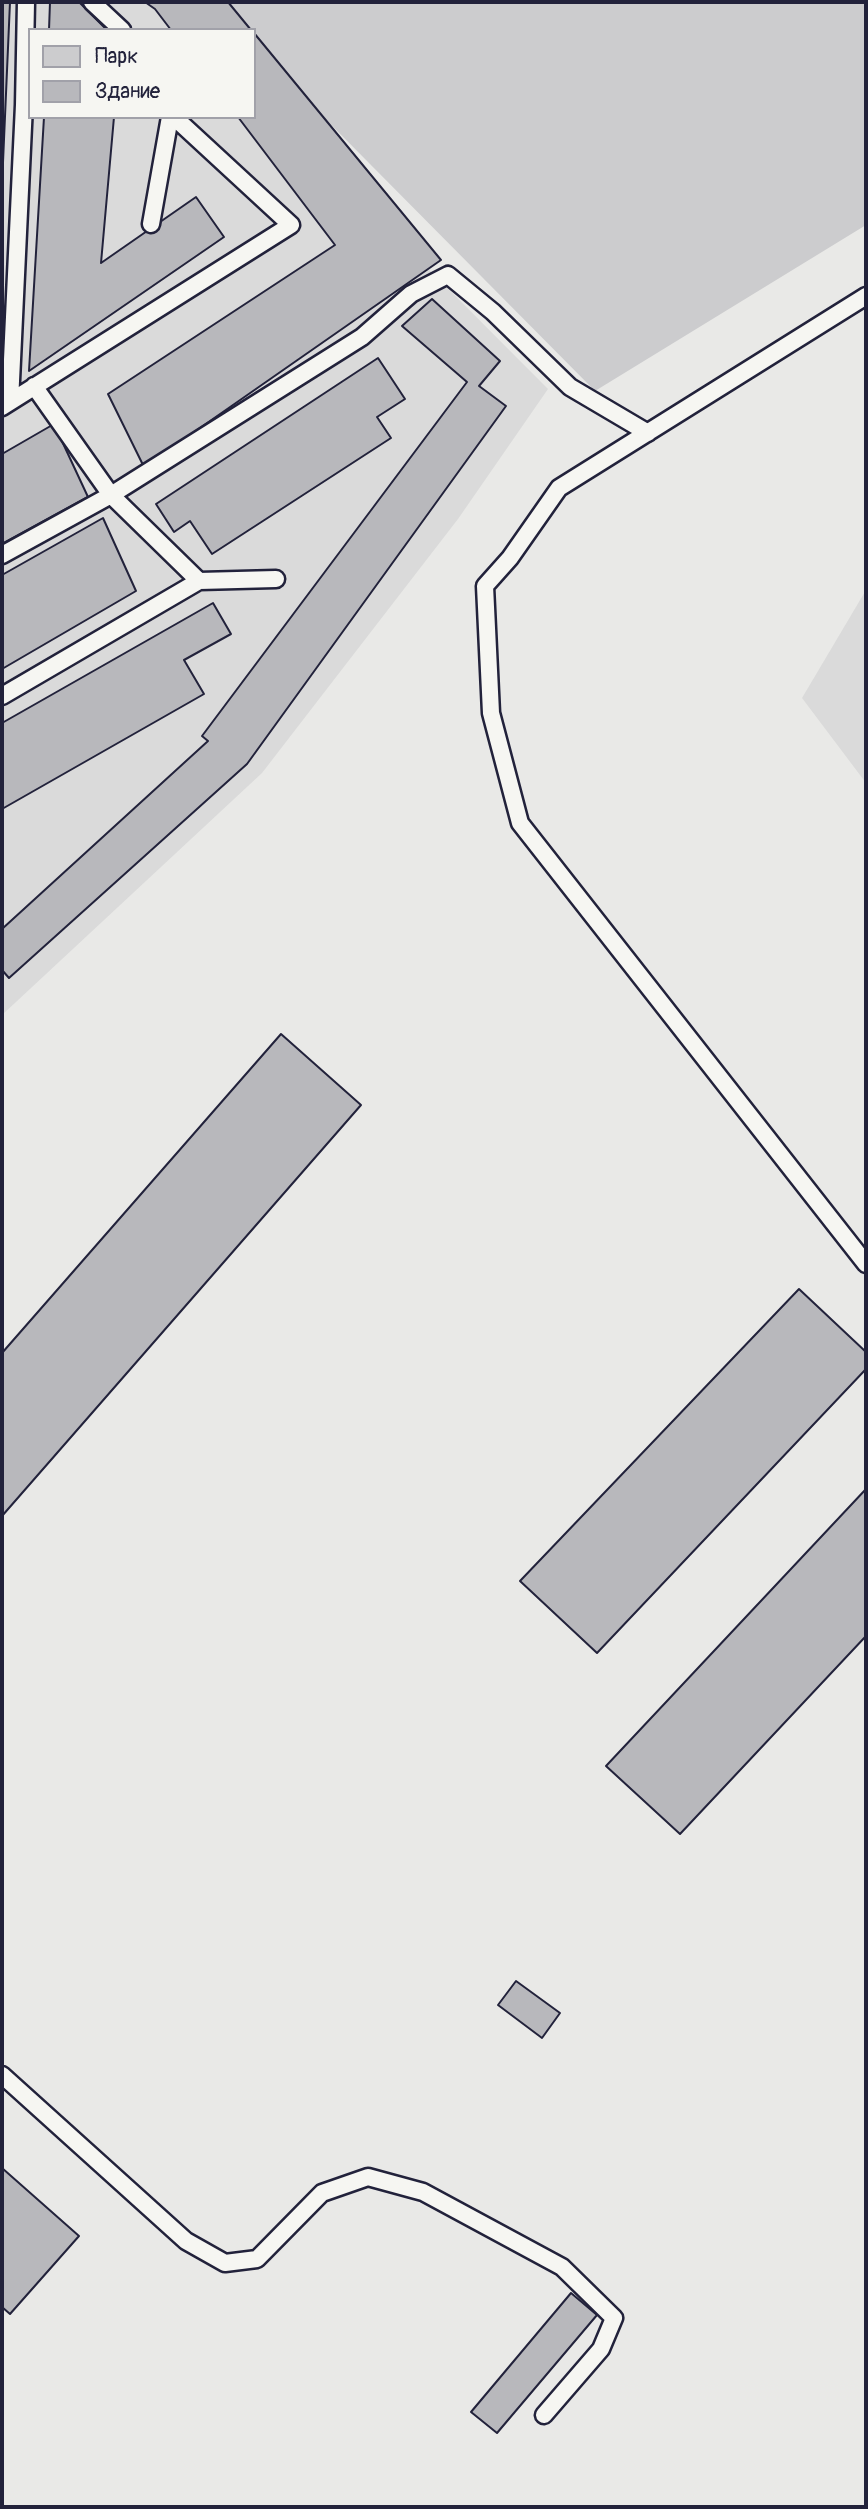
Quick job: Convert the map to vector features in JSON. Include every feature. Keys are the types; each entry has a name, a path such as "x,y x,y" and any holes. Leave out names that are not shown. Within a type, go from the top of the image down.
{"lane":[{"path":"6,405 24,106 26,2"},
{"path":"92,2 120,28"},
{"path":"151,224 172,119"},
{"path":"6,405 291,225 174,119"},
{"path":"2,555 111,495 362,337 411,294 448,275 493,312 570,387 648,433"},
{"path":"866,296 559,488 510,558 485,586 491,713 520,822 866,1264"},
{"path":"34,386 111,495 199,580"},
{"path":"2,696 199,580 276,579"},
{"path":"2,2074 186,2241 225,2263 257,2259 323,2193 368,2177 423,2192 562,2267 614,2319 601,2349 544,2415"}],"shaded area":[{"path":"2,2 204,2 221,28 28,28 28,119 256,119 256,81 280,120 548,389 458,519 262,773 2,1015"},
{"path":"866,590 866,783 802,698"}],"green space":[{"path":"209,2 866,2 866,225 595,391 256,49 256,28 235,28"}],"building":[{"path":"2,2 10,2 2,185"},
{"path":"50,2 79,2 105,28 49,28"},
{"path":"145,2 228,2 249,28 169,28 155,9"},
{"path":"256,35 441,260 144,467 108,394 335,245 240,119 256,119"},
{"path":"44,119 114,119 101,263 196,197 224,237 29,371"},
{"path":"432,299 500,361 479,386 506,406 247,764 9,978 2,970 2,929 208,741 202,736 467,382 402,326"},
{"path":"378,358 405,399 377,417 391,438 212,554 190,521 174,532 156,504"},
{"path":"54,424 88,497 2,544 2,454"},
{"path":"103,518 136,591 2,669 2,575"},
{"path":"213,603 231,634 184,660 204,694 2,809 2,723"},
{"path":"281,1034 361,1105 2,1516 2,1353"},
{"path":"799,1289 866,1352 866,1369 597,1653 520,1581"},
{"path":"866,1489 866,1636 680,1834 606,1766"},
{"path":"516,1981 560,2013 542,2038 498,2005"},
{"path":"2,2168 79,2236 10,2314 2,2307"},
{"path":"571,2293 597,2315 497,2433 471,2412"}]}
